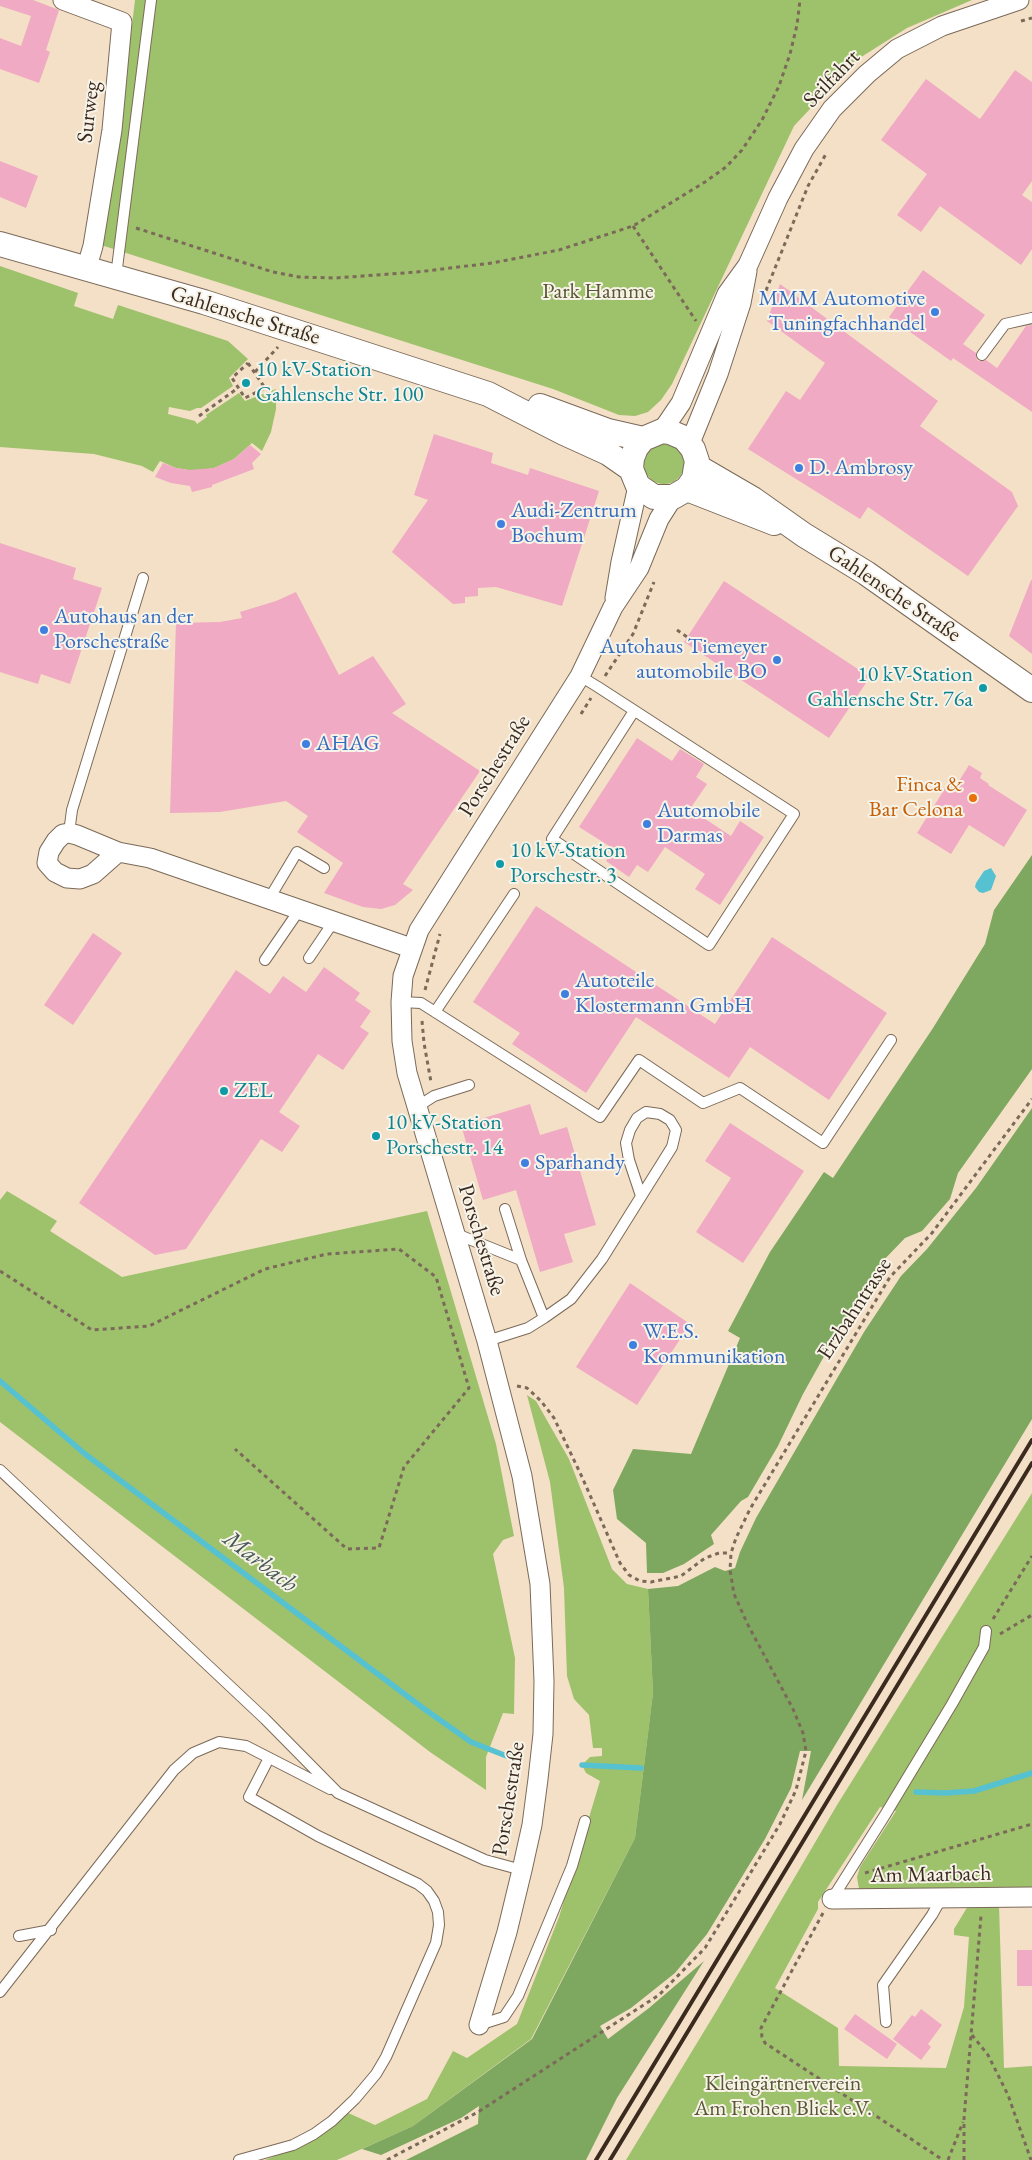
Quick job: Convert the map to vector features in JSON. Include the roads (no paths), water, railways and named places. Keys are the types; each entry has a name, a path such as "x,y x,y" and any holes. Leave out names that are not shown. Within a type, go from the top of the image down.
{"street":[{"name":"Surweg","path":"63,0 122,22 112,130 93,246 86,270"},
{"name":"Seilfahrt","path":"653,435 676,413 727,294 748,265 778,198 804,148 826,116 847,93 897,49 942,26 1019,0"},
{"name":"Gahlensche Straße","path":"0,244 288,329 488,394 608,453 654,496 680,493 804,535"},
{"name":"Seilfahrt","path":"690,443 706,405 741,303 748,265"},
{"name":"Gahlensche Straße","path":"488,394 515,398 608,431 653,435 678,434 690,443"},
{"path":"635,478 632,458 636,448 653,435"},
{"path":"680,493 694,479 698,467 696,454 690,443"},
{"name":"Gahlensche Straße","path":"698,467 753,499 804,535 866,573 1032,690"},
{"name":"Porschestraße","path":"613,607 635,478"},
{"name":"Porschestraße","path":"479,2025 507,1932 532,1825 543,1734 544,1681 540,1584 522,1476 487,1341 453,1233 407,1073 402,1041 401,1002 403,976 412,948 430,910 580,676 613,607 639,568 659,519 680,493"},
{"path":"118,852 92,874 80,879 67,878 55,872 47,863 49,852 56,841 63,834 69,833 118,852 150,858 412,948"},
{"name":"Am Maarbach","path":"832,1899 1032,1897"}],"lane":[{"path":"116,277 151,0"},
{"path":"982,354 1005,324 1032,318"},
{"path":"69,833 72,810 143,578"},
{"path":"580,676 794,814 709,944 552,839 634,711"},
{"path":"269,899 297,852 324,868"},
{"path":"436,1012 514,894"},
{"path":"265,960 300,909"},
{"path":"309,958 334,921"},
{"path":"401,1002 421,1003 600,1117 639,1060 703,1103 740,1088 824,1143 892,1040"},
{"path":"417,1107 434,1096 469,1085"},
{"path":"487,1341 528,1328 571,1299 602,1259 672,1147 676,1130 670,1120 660,1114 646,1112 637,1118 630,1130 626,1143 629,1160 641,1196"},
{"path":"505,1209 521,1260 544,1318"},
{"path":"453,1233 521,1260"},
{"path":"0,1470 30,1496 265,1719 338,1793"},
{"path":"832,1899 952,1704 984,1647 986,1631"},
{"path":"0,1992 51,1930 174,1770 193,1753 219,1742 246,1746 338,1793 485,1860 522,1870"},
{"path":"239,2160 275,2151 300,2141 332,2121 355,2099 376,2074 386,2057 429,1961 436,1943 439,1925 438,1912 434,1902 427,1891 418,1884 318,1836 249,1797 269,1758"},
{"name":"Porschestraße","path":"479,2025 504,2017 518,1996 572,1866 585,1820"},
{"path":"886,2022 883,1985 941,1899"},
{"path":"19,1936 51,1930"}],"water":[{"path":"991,868 996,876 991,890 983,893 979,892 975,887 976,883 984,871"}],"waterway":[{"name":"Marbach","path":"0,1381 85,1454 423,1708 471,1742 509,1757"},
{"name":"Marbach","path":"582,1765 641,1768"},
{"name":"Marbach","path":"916,1792 974,1791 1032,1773"}],"railway":[{"path":"596,2160 1032,1440"},
{"path":"610,2160 1032,1463"}],"place":[{"name":"MMM Automotive Tuningfachhandel","path":"935,312"},
{"name":"10 kV-Station Gahlensche Str. 100","path":"246,383"},
{"name":"D. Ambrosy","path":"799,468"},
{"name":"Audi-Zentrum Bochum","path":"501,524"},
{"name":"Autohaus an der Porschestraße","path":"44,630"},
{"name":"Autohaus Tiemeyer automobile BO","path":"777,660"},
{"name":"10 kV-Station Gahlensche Str. 76a","path":"983,688"},
{"name":"AHAG","path":"306,744"},
{"name":"Finca & Bar Celona","path":"973,798"},
{"name":"Automobile Darmas","path":"647,824"},
{"name":"10 kV-Station Porschestr. 3","path":"500,864"},
{"name":"Autoteile Klostermann GmbH","path":"565,994"},
{"name":"ZEL","path":"224,1091"},
{"name":"10 kV-Station Porschestr. 14","path":"376,1136"},
{"name":"Sparhandy","path":"525,1163"},
{"name":"W.E.S. Kommunikation","path":"633,1345"}],"park label":[{"name":"Park Hamme","path":"598,292"},
{"name":"Kleingärtnerverein Am Frohen Blick e.V.","path":"783,2096"}]}
